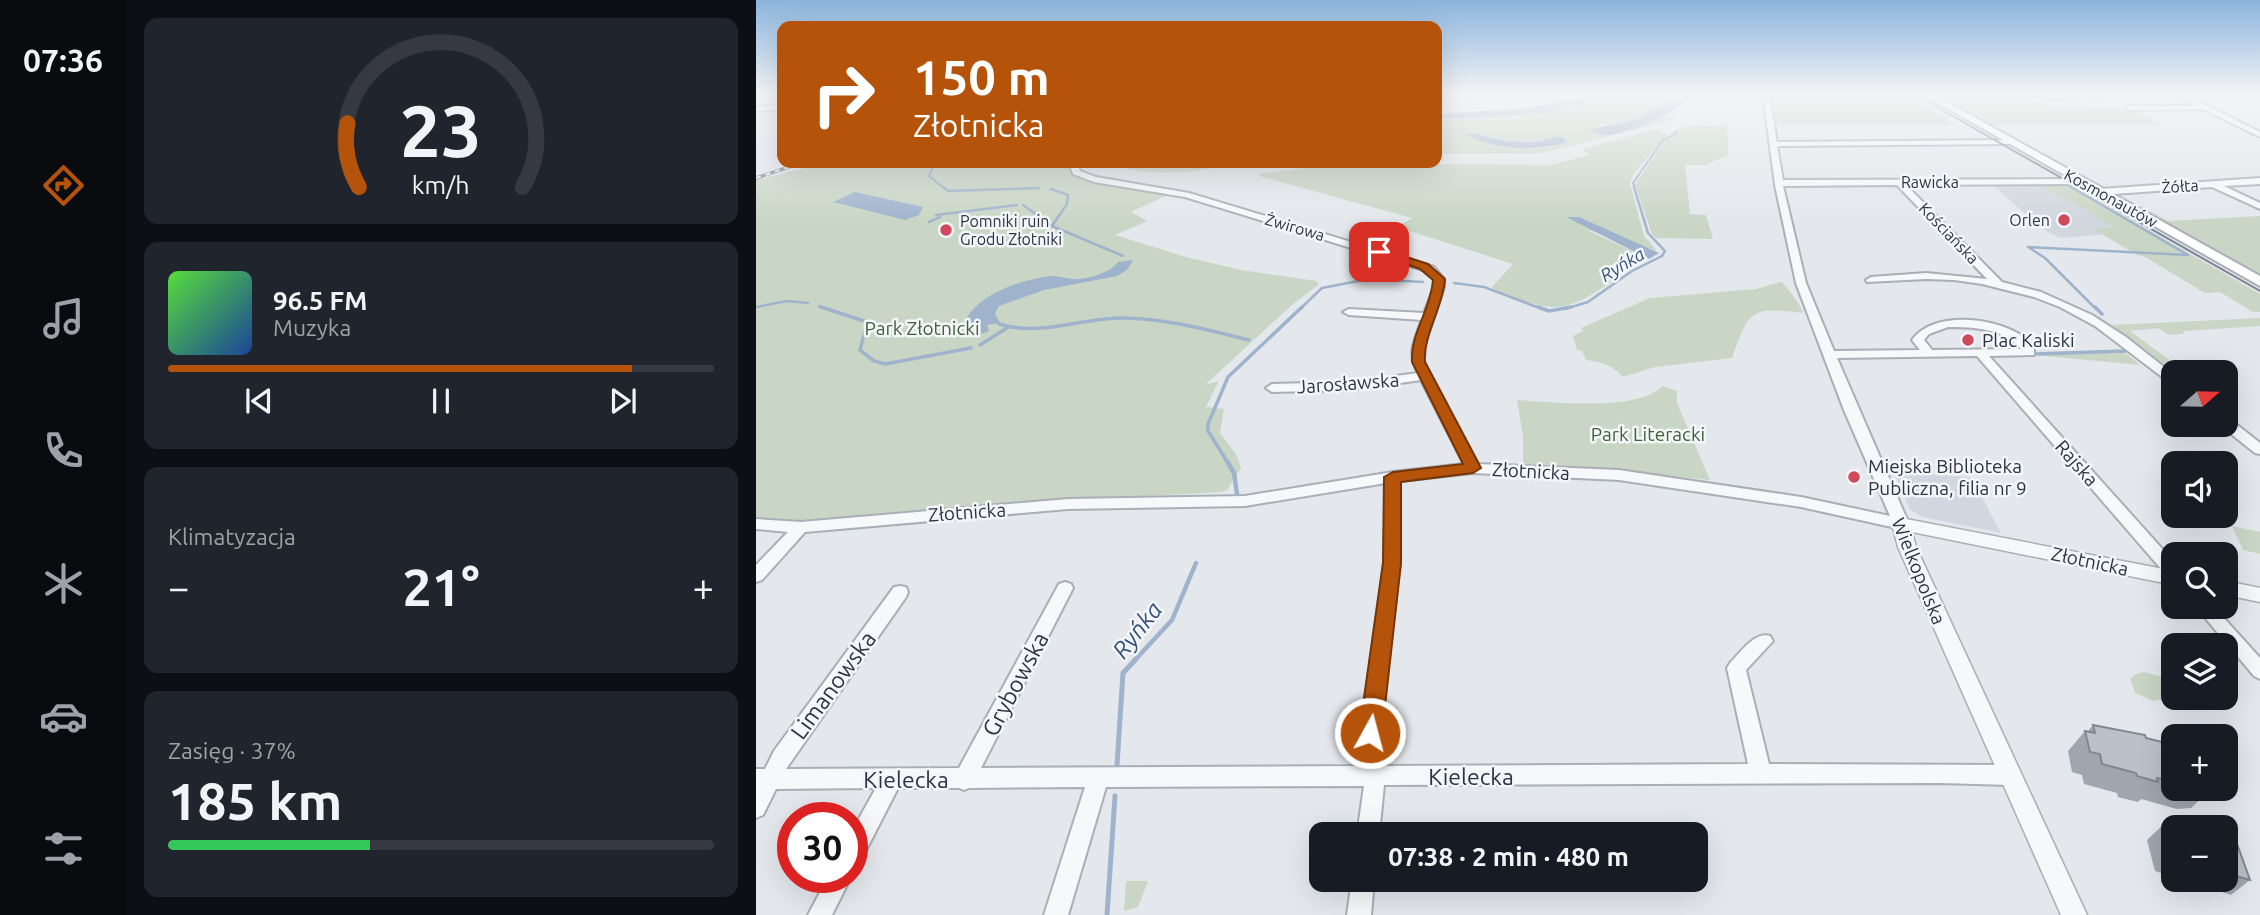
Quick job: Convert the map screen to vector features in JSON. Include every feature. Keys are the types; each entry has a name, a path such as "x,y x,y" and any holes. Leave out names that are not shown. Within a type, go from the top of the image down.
{"main road":[{"name":"Kosmonautów","path":"2002,137 2260,282"}],"street":[{"name":"Wielkopolska","path":"1772,137 1779,183 1801,283 1901,524 1908,550 2074,915"},
{"path":"1773,144 2011,142"},
{"name":"Żwirowa","path":"1075,168 1077,172 1094,179 1186,195 1424,266 1439,279 1438,293 1418,350 1418,362 1473,468"},
{"name":"Rawicka","path":"1779,183 2081,181"},
{"name":"Żółta","path":"2100,192 2260,181"},
{"name":"Kościańska","path":"1899,182 1998,284"},
{"path":"2214,184 2260,206"},
{"name":"Kościańska","path":"1871,280 1921,276 1998,284 2041,296 2088,317 2161,372"},
{"path":"1349,312 1429,317"},
{"path":"1829,355 1929,354 2030,352 2015,337 1959,324 1936,326 1920,335 1918,341 1929,354"},
{"name":"Rajska","path":"1980,353 2161,561"},
{"name":"Jarosławska","path":"1272,388 1351,386 1425,376"},
{"path":"2238,433 2260,450"},
{"name":"Złotnicka","path":"756,524 801,527 974,510 1080,504 1245,501 1393,477 1473,468 1619,475 1703,486 1801,502 2161,574"},
{"path":"1368,822 1370,776 1392,563 1393,477"},
{"path":"756,576 801,527"},
{"name":"Grybowska","path":"964,780 1065,588"},
{"path":"2238,590 2260,595"},
{"name":"Limanowska","path":"756,808 763,779 900,593"},
{"path":"2214,619 2260,671"},
{"path":"1761,775 1736,668 1764,641"},
{"name":"Kielecka","path":"763,779 964,780 1940,772 2010,775"},
{"path":"1056,915 1098,779"},
{"path":"868,823 891,780"},
{"path":"1359,915 1362,892"},
{"path":"820,915 832,893"}],"shaded area":[{"path":"1991,184 2050,184 2133,232 2060,238 2043,229"},
{"path":"1894,472 1971,477 2001,533 1923,517 1910,510"}],"green space":[{"path":"1442,137 1476,137 1477,140 1498,146 1534,149 1567,140 1563,137 1537,142 1516,142 1491,137 1606,137 1542,153 1442,154"},
{"path":"1628,137 1666,137 1633,174 1630,184 1644,236 1657,251 1585,229 1643,256 1580,301 1554,307 1526,302 1491,288 1513,264 1397,227 1412,218 1259,176 1306,168 1550,165 1590,155 1582,150"},
{"path":"1673,137 1727,137 1728,155 1705,165 1685,165 1690,214 1706,215 1713,239 1656,238 1652,234 1635,185 1664,141"},
{"name":"Park Złotnicki","path":"805,168 1071,168 1078,176 1170,194 1131,212 1147,221 1115,235 1186,257 1241,270 1317,281 1318,285 1293,304 1205,385 1219,381 1206,407 1224,409 1220,433 1236,454 1241,468 1227,490 980,505 840,521 784,522 756,519 756,180"},
{"path":"1123,168 1212,168 1172,172"},
{"path":"2067,183 2260,294 2260,312 2253,312 2220,292 2205,293 2145,257 2137,255 2093,229 2119,226 2107,223 2064,197 2034,185"},
{"path":"2115,193 2168,221 2260,216 2260,276 2116,196"},
{"path":"1781,282 1794,296 1803,313 1772,311 1754,315 1743,329 1732,358 1655,367 1623,377 1606,365 1586,360 1582,351 1577,350 1573,336 1583,331 1581,328 1650,298 1756,289"},
{"path":"2260,318 2260,326 2185,331 2182,334 2169,335 2158,328 2130,331 2170,360 2161,360 2161,364 2112,325"},
{"path":"2122,350 2140,365 2034,355 2036,352"},
{"name":"Park Literacki","path":"1663,386 1677,391 1677,403 1710,480 1609,469 1523,464 1523,436 1517,400 1594,404 1615,402 1650,394"},
{"path":"2233,528 2260,532 2260,554 2243,550"},
{"path":"2144,672 2161,677 2161,700 2153,701 2135,693 2130,679"},
{"path":"1126,881 1148,881 1138,907 1124,911"}],"water":[{"path":"1470,137 1490,137 1520,142 1563,137 1567,142 1542,147 1515,148"},
{"path":"855,192 923,207 919,215 905,220 833,202"},
{"path":"1566,217 1579,217 1659,253 1649,259"},
{"path":"1133,260 1127,270 1117,276 1044,290 999,306 995,314 1000,323 987,325 989,331 979,335 964,323 979,304 1014,285 1052,276 1085,278 1105,272 1118,262"}],"building":[{"path":"2093,725 2145,735 2146,738 2161,742 2161,779 2157,778 2158,782 2102,764 2100,754 2090,752 2085,731 2095,733"},
{"path":"2238,847 2250,880 2238,876"}],"waterway":[{"name":"Ryńka","path":"1635,189 1633,183 1663,140 1670,137"},
{"path":"933,168 929,176 945,189"},
{"path":"943,187 948,191 1039,188 1023,189"},
{"name":"Ryńka","path":"1565,309 1588,302 1632,271 1662,256 1665,251 1648,233 1634,187"},
{"path":"2072,188 2188,255 2028,247 2045,258 2096,309"},
{"path":"1051,189 1068,195 1067,204 1052,226"},
{"path":"936,215 1017,205"},
{"path":"1023,205 1052,226"},
{"path":"929,222 940,217"},
{"path":"1052,226 1123,256"},
{"name":"Ryńka","path":"1300,309 1322,288 1369,279 1423,282"},
{"name":"Ryńka","path":"1454,283 1484,287 1542,309"},
{"path":"756,307 787,301 808,303"},
{"path":"819,306 826,309"},
{"path":"821,307 826,309"},
{"name":"Ryńka","path":"1228,463 1208,431 1208,424 1228,377 1302,307"},
{"name":"Ryńka","path":"1538,307 1549,311 1571,307"},
{"path":"2095,307 2102,314"},
{"path":"826,309 867,322 860,350 874,361 885,364 971,348"},
{"path":"999,324 1030,329 1106,319 1154,320 1249,340"},
{"path":"980,345 1007,328"},
{"path":"2037,354 2125,351"},
{"name":"Ryńka","path":"1227,461 1234,473 1237,494"},
{"name":"Ryńka","path":"1134,661 1172,620 1196,563"},
{"name":"Ryńka","path":"1117,765 1123,673 1136,659"},
{"name":"Ryńka","path":"1107,915 1115,796"}],"tram line":[{"path":"1989,137 2260,291"}],"railway":[{"path":"756,178 786,168"}],"place":[{"name":"Orlen","path":"2064,220"},
{"name":"Pomniki ruin Grodu Złotniki","path":"946,230"},
{"name":"Plac Kaliski","path":"1968,340"},
{"name":"Miejska Biblioteka Publiczna, filia nr 9","path":"1854,477"}],"route":[{"path":"1370,733 1392,563 1393,477 1473,468 1418,362 1418,350 1438,293 1439,279 1424,266 1379,252"}]}
